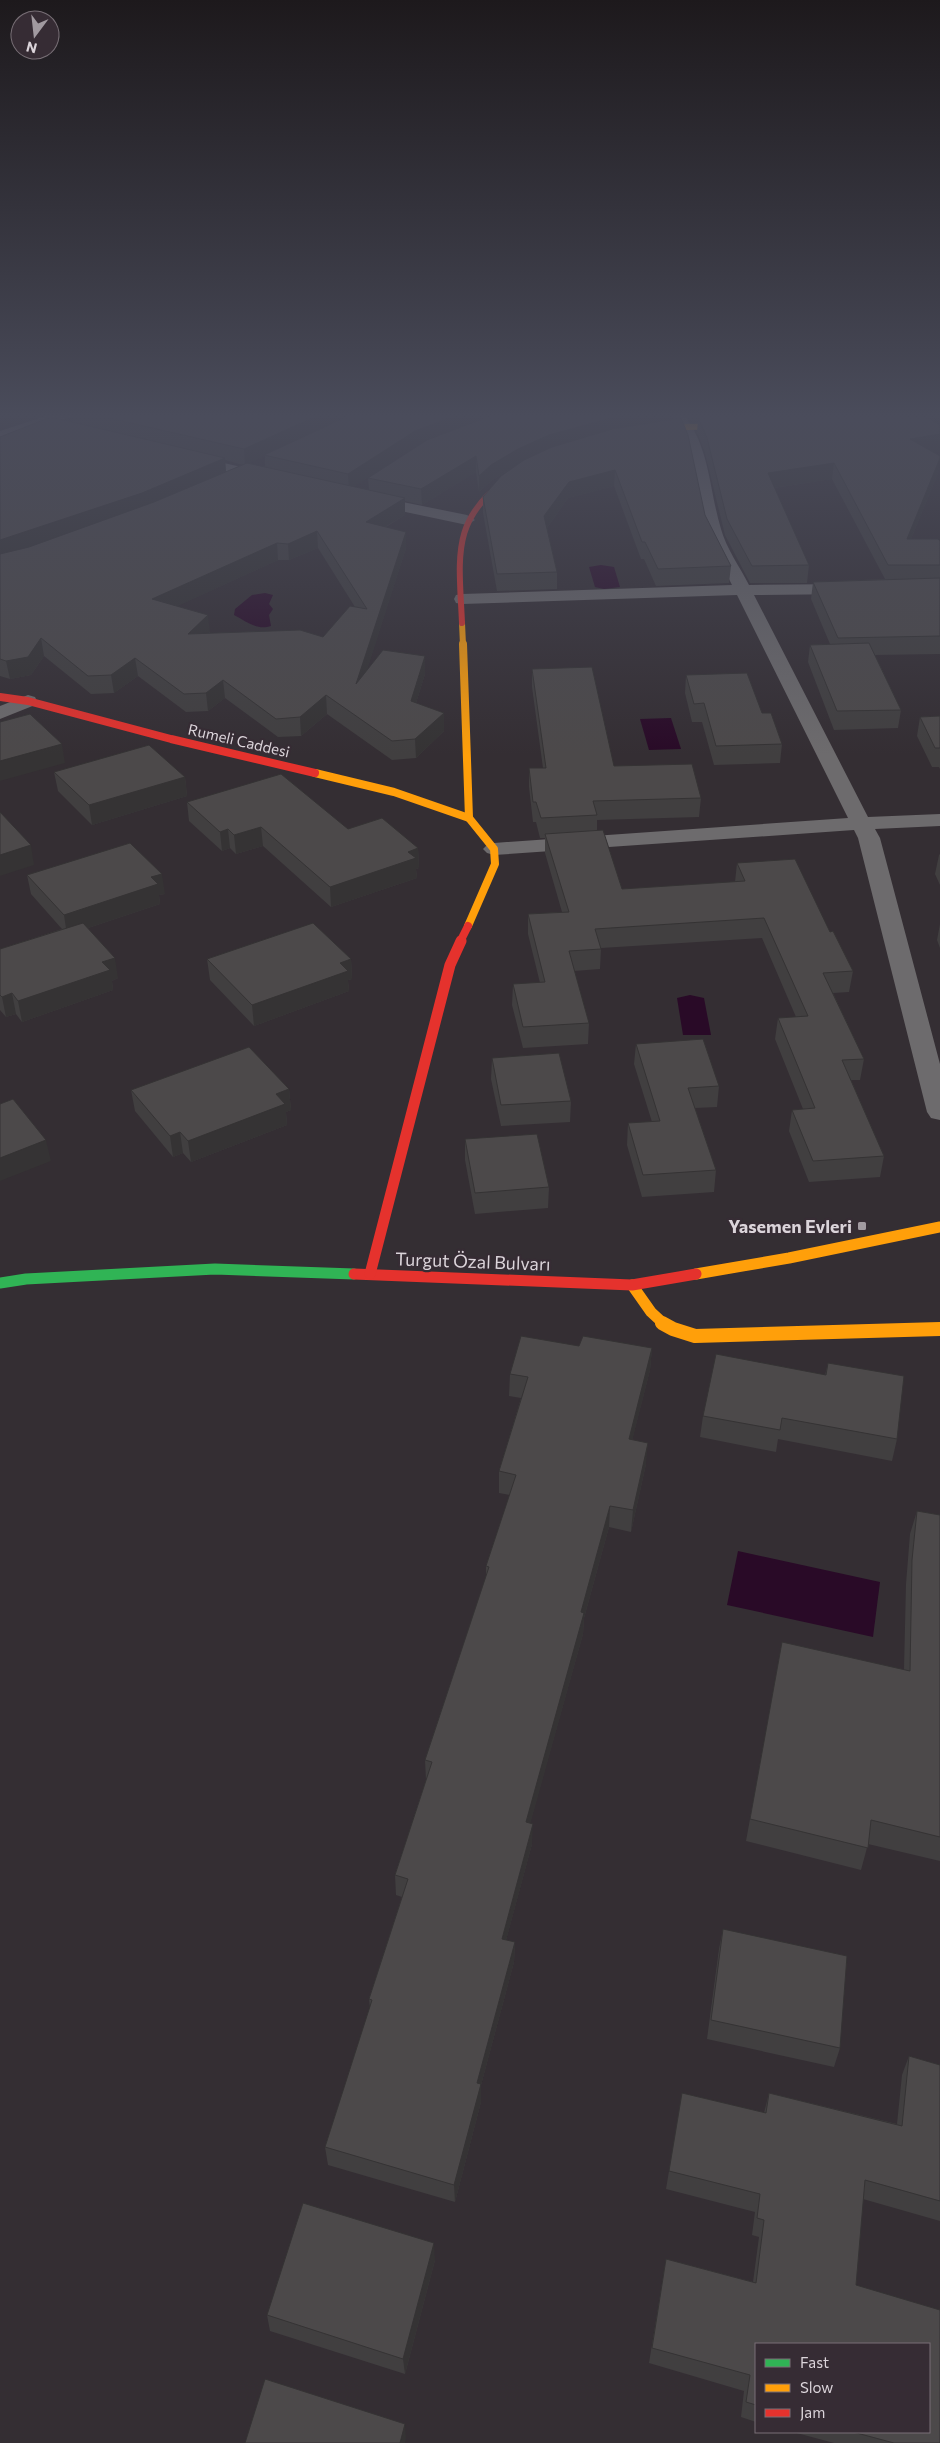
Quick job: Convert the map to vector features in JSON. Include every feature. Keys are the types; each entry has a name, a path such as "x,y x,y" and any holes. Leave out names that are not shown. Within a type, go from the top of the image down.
{"street":[{"path":"370,1274 450,965 495,864 494,850 469,818 460,549 465,527"},
{"path":"712,527 869,838 940,1112"},
{"path":"462,599 743,590 862,589"},
{"name":"Rumeli Caddesi","path":"0,697 28,701 171,739 394,792 469,818"},
{"path":"0,713 28,701"},
{"path":"494,850 862,823 940,820"},
{"name":"Turgut Özal Bulvarı","path":"0,1283 44,1278 216,1269 632,1285 789,1258 940,1227"},
{"path":"632,1285 658,1323 681,1334 695,1336 940,1329"}],"shaded area":[{"path":"601,565 614,567 620,587 604,589 595,587 589,567"},
{"path":"265,593 273,595 269,604 273,609 269,615 271,626 256,626 234,615 235,609 252,595"},
{"path":"671,718 681,749 649,750 640,719"},
{"path":"690,995 704,998 711,1035 683,1035 677,998"},
{"path":"738,1551 880,1582 873,1637 727,1605"}],"building":[{"path":"0,527 39,527 0,540"},
{"path":"85,527 386,527 406,532 356,684 383,650 425,656 411,701 444,713 415,739 392,741 326,695 300,717 276,719 223,680 206,693 184,694 135,658 111,675 88,676 41,638 28,657 6,661 0,659 0,554 29,547","holes":["317,531 367,609 350,606 323,637 300,630 188,634 208,615 152,599 277,543 288,544"]},
{"path":"488,527 547,527 557,572 497,574"},
{"path":"636,527 711,527 731,566 658,569 645,542 642,542"},
{"path":"731,527 792,527 809,565 752,566"},
{"path":"868,527 912,527 907,539 938,539 940,541 940,565 888,565"},
{"path":"940,578 940,636 838,638 813,582"},
{"path":"869,643 901,710 837,711 810,645"},
{"path":"592,667 614,766 692,764 701,798 593,801 597,815 541,818 536,802 533,802 529,768 546,768 532,669"},
{"path":"747,673 762,713 771,713 782,744 716,746 704,703 694,704 686,675"},
{"path":"30,714 62,744 0,761 0,722"},
{"path":"940,716 940,748 935,748 920,717"},
{"path":"149,745 185,777 89,805 54,772"},
{"path":"281,774 348,829 382,818 418,848 408,852 416,858 330,887 261,827 234,835 228,829 220,832 187,802"},
{"path":"0,812 31,845 0,855"},
{"path":"603,830 622,889 745,881 737,863 795,859 830,932 833,931 853,971 823,973 864,1059 842,1060 884,1156 813,1161 792,1110 815,1108 778,1018 808,1016 764,918 595,929 601,949 569,951 589,1023 523,1027 513,984 545,982 528,914 569,912 545,834"},
{"path":"130,843 162,874 151,877 158,884 64,915 27,875"},
{"path":"83,923 115,958 102,962 110,970 18,1001 12,993 2,997 0,995 0,949"},
{"path":"313,923 351,959 340,963 348,971 252,1005 207,959"},
{"path":"703,1039 719,1086 688,1088 716,1170 643,1175 628,1123 660,1121 636,1044"},
{"path":"249,1047 289,1089 276,1094 285,1104 188,1141 180,1132 170,1136 131,1090"},
{"path":"559,1053 571,1101 501,1105 492,1058"},
{"path":"13,1099 46,1140 0,1158 0,1104"},
{"path":"537,1134 549,1187 475,1193 465,1139"},
{"path":"521,1336 579,1346 583,1336 652,1348 629,1439 648,1443 633,1510 610,1506 581,1612 584,1613 526,1822 533,1824 502,1939 515,1942 477,2083 481,2084 454,2185 325,2147 372,2000 369,1999 408,1879 395,1875 432,1762 425,1760 489,1567 486,1566 516,1475 499,1471 528,1377 510,1374"},
{"path":"716,1354 826,1375 828,1363 904,1376 897,1439 782,1418 780,1430 703,1416"},
{"path":"917,1511 940,1515 940,1837 871,1820 868,1848 750,1819 782,1642 910,1671 912,1560"},
{"path":"723,1929 847,1956 840,2048 711,2020"},
{"path":"909,2056 940,2065 940,2201 865,2180 856,2285 940,2310 940,2443 894,2443 857,2433 930,2433 930,2343 755,2343 755,2405 746,2402 750,2375 652,2348 666,2259 756,2283 764,2220 757,2218 760,2194 669,2171 682,2093 766,2113 769,2093 902,2126"},
{"path":"303,2203 434,2243 403,2359 267,2315"},
{"path":"265,2379 405,2424 400,2443 245,2443"}],"traffic: fast":[{"path":"0,1283 26,1279 215,1269 354,1274"}],"traffic: slow":[{"path":"462,623 469,818 494,849 495,864 468,926"},
{"path":"315,773 394,792 469,818"},
{"path":"696,1274 789,1258 940,1227"},
{"path":"632,1285 657,1319 673,1329 695,1336 940,1329"}],"traffic: jam":[{"path":"462,623 460,558 466,527"},
{"path":"0,697 28,701 171,739 315,773"},
{"path":"370,1274 450,965 468,926"},
{"path":"354,1274 632,1285 696,1274"}],"place":[{"name":"Yasemen Evleri","path":"862,1226"}]}
